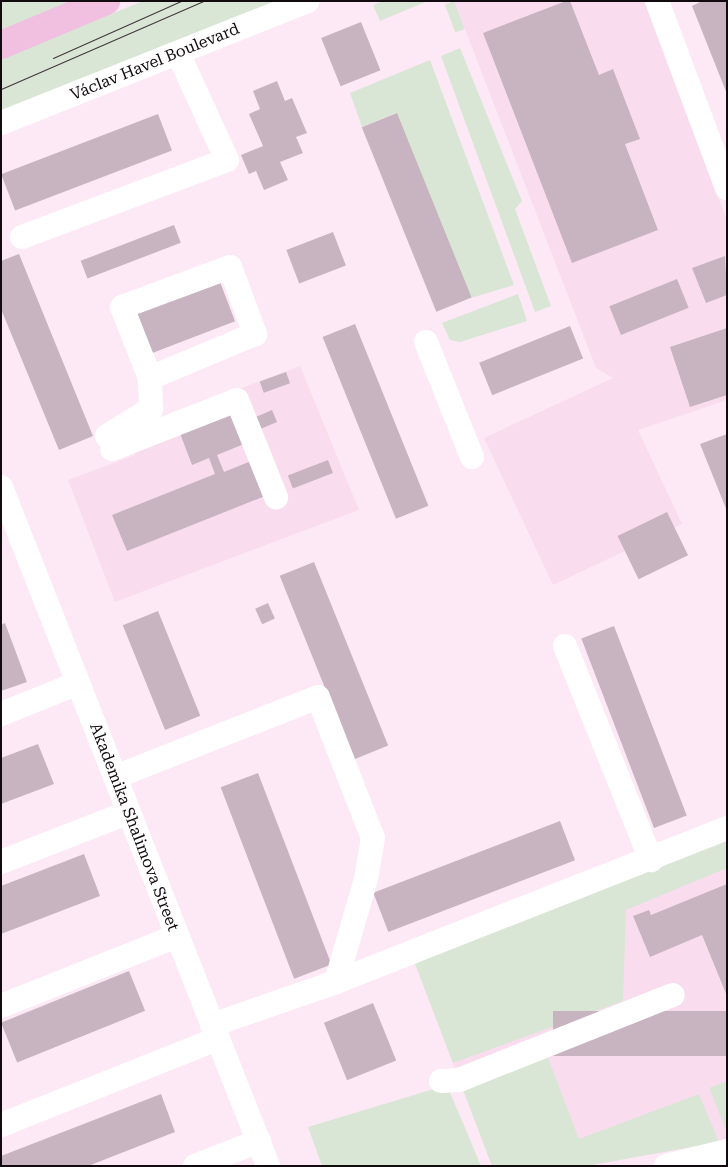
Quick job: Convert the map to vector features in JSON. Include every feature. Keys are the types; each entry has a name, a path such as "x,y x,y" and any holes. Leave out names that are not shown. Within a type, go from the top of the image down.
{"main road":[{"path":"1,45 106,1"}],"street":[{"name":"Václav Havel Boulevard","path":"1,123 308,1"},
{"path":"656,1 727,188"},
{"path":"22,237 227,160 178,53"},
{"path":"150,378 256,334 230,267 122,307 150,378 151,408 109,442 237,400 276,497"},
{"path":"426,342 472,457"},
{"name":"Akademika Shalimova Street","path":"1,487 268,1166"},
{"path":"565,646 652,860"},
{"path":"1,714 78,683"},
{"path":"115,777 318,697 373,838 366,879 336,982"},
{"path":"1,862 129,812"},
{"path":"1,1125 214,1032 336,982 652,860 727,828"},
{"path":"1,1006 177,936"},
{"path":"442,1081 459,1080 673,995"},
{"path":"195,1166 259,1141"},
{"path":"666,1166 727,1151"}],"shaded area":[{"path":"454,1 649,1 727,221 727,400 638,430 682,524 553,585 484,438 613,378 596,368"},
{"path":"300,366 359,510 115,602 68,480 135,455 127,432"},
{"path":"727,837 727,1141 586,1166 492,1166 414,961"}],"green space":[{"path":"1,1 82,1 1,34"},
{"path":"143,1 288,1 1,116 1,59"},
{"path":"383,1 428,1 380,21 373,5"},
{"path":"454,1 465,29 455,33 445,5"},
{"path":"460,48 522,201 515,209 551,306 535,312 441,56"},
{"path":"430,60 514,285 471,298 396,113 362,127 350,93"},
{"path":"518,294 527,321 460,342 450,340 442,323"},
{"path":"727,837 727,868 626,910 623,1001 453,1063 414,961"},
{"path":"547,1055 579,1139 699,1094 719,1142 586,1166 492,1166 462,1087"},
{"path":"727,1081 727,1132 709,1088"},
{"path":"447,1085 481,1166 322,1166 308,1127"}],"building":[{"path":"570,1 599,75 613,69 640,139 625,144 658,230 572,263 483,33"},
{"path":"702,1 727,1 727,94 692,6"},
{"path":"361,22 380,70 341,86 321,38"},
{"path":"277,81 285,101 292,98 307,133 296,137 303,153 280,162 288,180 264,190 256,171 249,174 241,155 263,146 249,114 260,109 253,91"},
{"path":"397,113 472,298 436,312 362,127"},
{"path":"158,114 172,150 15,211 1,174"},
{"path":"174,225 181,243 87,279 81,261"},
{"path":"333,232 346,266 299,284 286,250"},
{"path":"19,254 93,436 59,450 1,309 1,261"},
{"path":"725,256 727,295 706,303 692,268"},
{"path":"677,279 689,308 621,335 609,306"},
{"path":"220,282 235,321 151,353 136,314"},
{"path":"355,324 428,506 396,519 323,337"},
{"path":"570,326 583,358 492,395 479,363"},
{"path":"727,328 727,395 690,407 670,347"},
{"path":"286,372 290,383 264,393 260,382"},
{"path":"229,408 244,444 217,455 224,472 256,459 270,494 127,551 112,515 215,474 209,458 192,465 178,428"},
{"path":"272,410 277,422 261,429 256,417"},
{"path":"727,434 727,511 700,444"},
{"path":"328,460 333,473 293,488 288,475"},
{"path":"667,512 688,555 639,579 618,536"},
{"path":"314,562 388,746 354,759 280,576"},
{"path":"268,603 275,619 262,624 255,609"},
{"path":"158,611 200,716 165,730 123,625"},
{"path":"5,623 27,682 1,691 1,625"},
{"path":"614,626 687,816 654,828 581,639"},
{"path":"38,744 54,784 1,804 1,758"},
{"path":"258,773 331,964 294,979 221,787"},
{"path":"560,821 575,860 388,932 373,893"},
{"path":"84,854 100,896 1,934 1,886"},
{"path":"727,884 727,996 702,935 650,957 633,916 649,910 651,915"},
{"path":"129,971 145,1011 17,1063 1,1023"},
{"path":"373,1003 396,1060 347,1080 324,1023"},
{"path":"553,1011 727,1011 727,1056 553,1056"},
{"path":"161,1094 175,1132 88,1166 1,1166 1,1156"}],"tram line":[{"path":"53,58 181,1"},
{"path":"1,89 203,1"}]}
